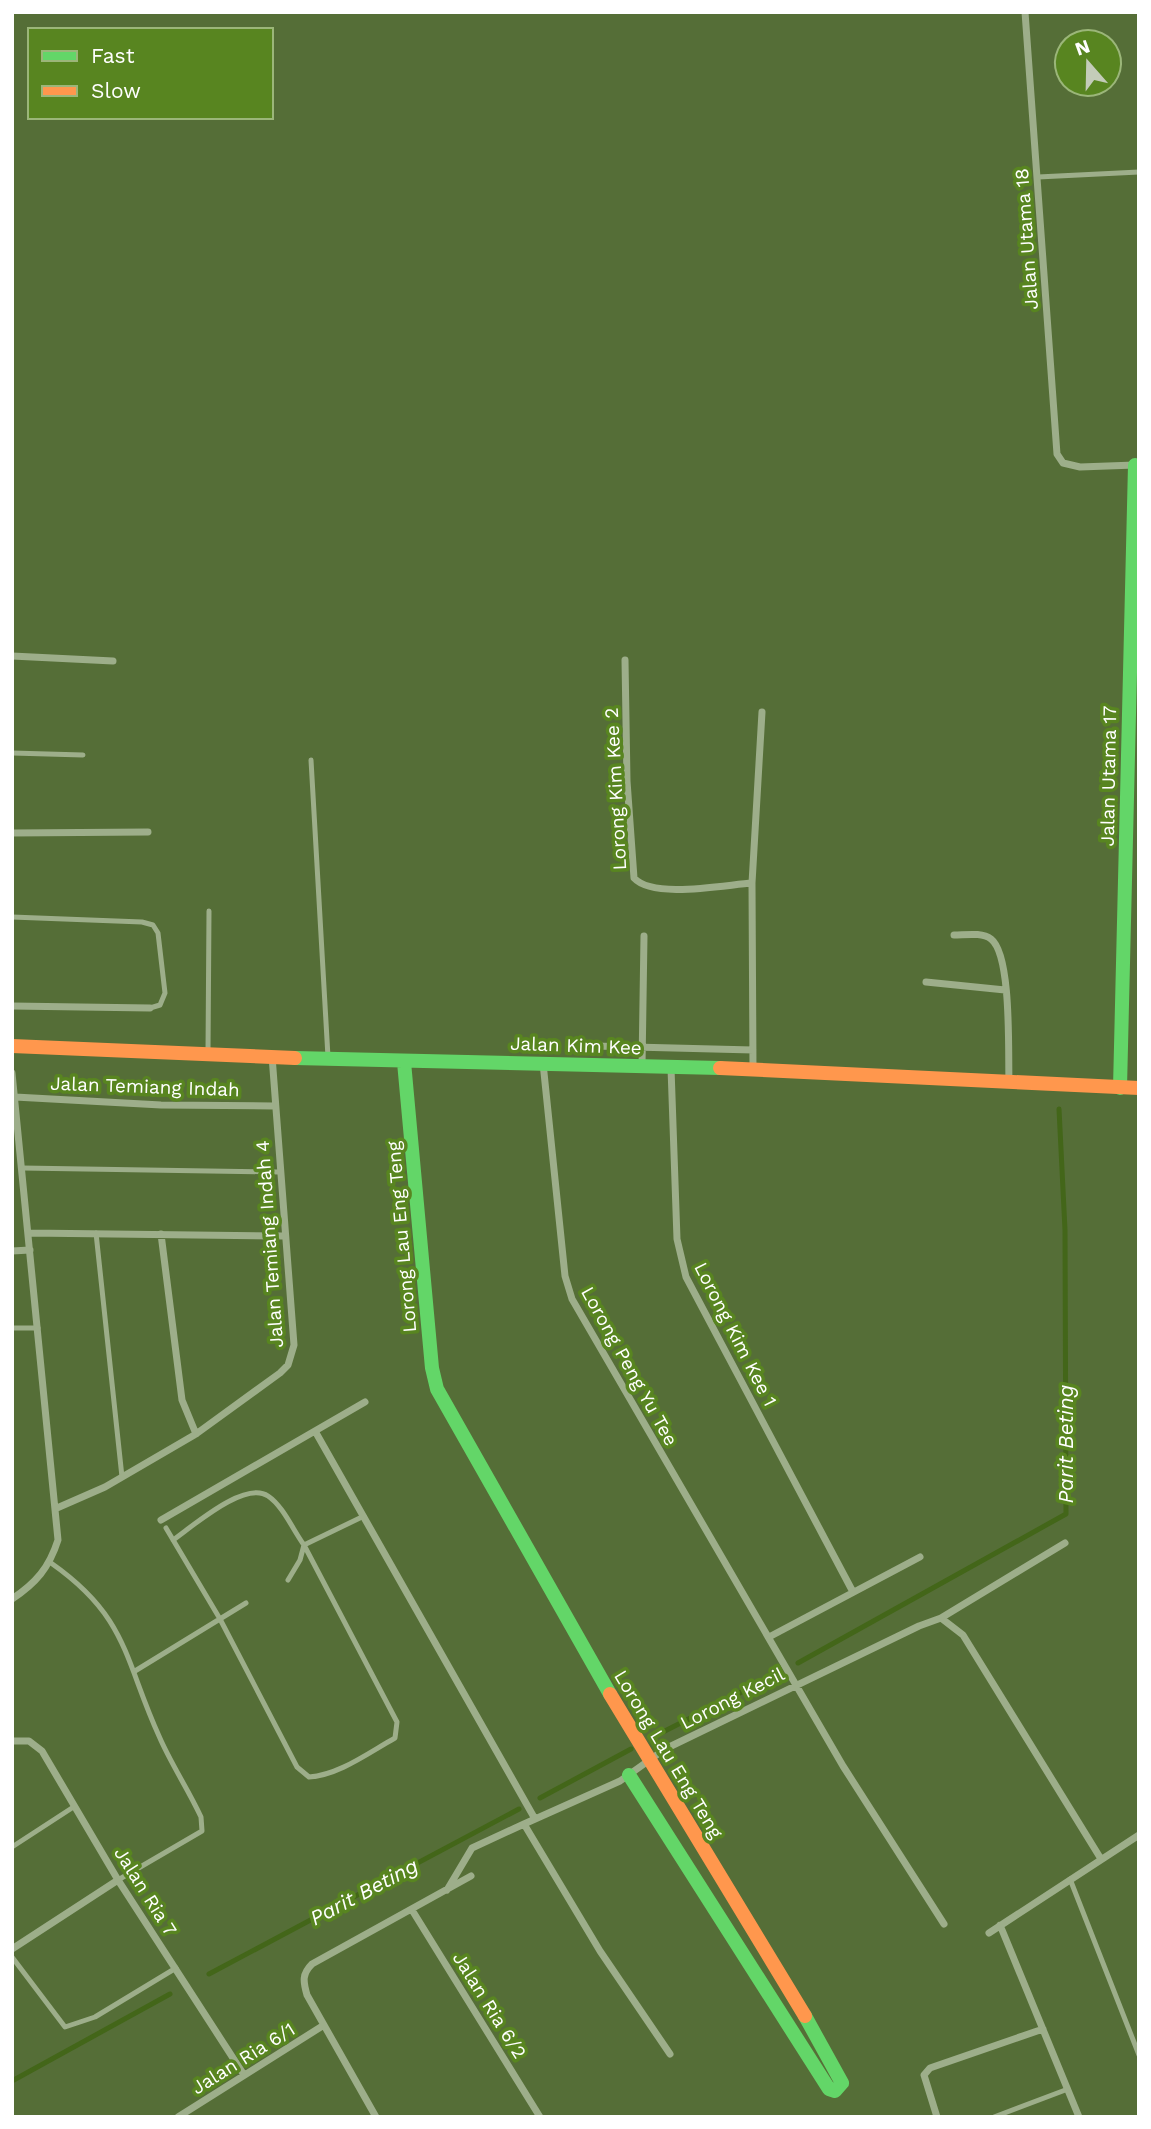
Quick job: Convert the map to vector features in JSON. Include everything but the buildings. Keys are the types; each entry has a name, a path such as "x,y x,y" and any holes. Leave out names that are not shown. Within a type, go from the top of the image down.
{"street":[{"name":"Jalan Utama 18","path":"1025,12 1054,440 1063,463 1080,467 1137,465"},
{"name":"Jalan Utama 17","path":"1120,1088 1137,465"},
{"path":"12,656 113,661"},
{"name":"Lorong Kim Kee 2","path":"625,660 627,781 634,878 641,885 657,890 752,883"},
{"path":"753,1069 752,883 762,712"},
{"path":"12,833 148,832"},
{"path":"954,934 985,936 998,946 1005,990 1009,1083"},
{"path":"642,1066 643,936"},
{"path":"926,982 1005,990"},
{"path":"12,1006 150,1008"},
{"name":"Jalan Kim Kee","path":"12,1046 404,1062 753,1069 1139,1088"},
{"path":"594,1046 753,1050"},
{"name":"Jalan Temiang Indah 4","path":"57,1508 121,1477 196,1434 280,1373 293,1356 272,1056"},
{"name":"Lorong Lau Eng Teng","path":"404,1062 432,1368 437,1389 646,1756 825,2049 842,2083 841,2088 835,2091 829,2089 629,1775"},
{"name":"Lorong Peng Yu Tee","path":"543,1063 565,1276 572,1300 843,1766 944,1924"},
{"name":"Lorong Kim Kee 1","path":"671,1067 677,1239 687,1277 853,1592"},
{"path":"12,1073 57,1508 58,1540 51,1563 35,1583 12,1599"},
{"name":"Jalan Temiang Indah","path":"15,1097 161,1105 274,1106"},
{"path":"29,1233 284,1236"},
{"path":"161,1234 182,1400 196,1434"},
{"path":"12,1251 30,1250"},
{"path":"161,1520 365,1402"},
{"path":"315,1431 535,1819"},
{"name":"Lorong Kecil","path":"446,1890 472,1848 629,1775 646,1756 796,1683 941,1618 1065,1543"},
{"path":"769,1637 920,1557"},
{"path":"941,1618 963,1635 1057,1793 1101,1859"},
{"name":"Jalan Ria 7","path":"12,1741 29,1741 42,1751 118,1880 244,2075"},
{"path":"524,1824 600,1951 670,2054"},
{"path":"989,1933 1139,1835"},
{"path":"412,1910 471,1875"},
{"path":"12,1949 118,1880"},
{"name":"Jalan Ria 6/1","path":"376,2117 324,2025 303,1981 305,1971 312,1964 412,1910"},
{"name":"Jalan Ria 6/2","path":"412,1910 540,2117"},
{"path":"1000,1925 1079,2117"},
{"name":"Jalan Ria 6/1","path":"178,2117 324,2025"},
{"path":"937,2117 925,2083 924,2075 930,2068 1044,2029"}],"lane":[{"path":"1038,177 1139,172"},
{"path":"12,753 83,755"},
{"path":"311,760 328,1058"},
{"path":"208,1053 209,911"},
{"path":"12,917 142,922 153,925 158,933 165,993 160,1005 150,1008"},
{"path":"22,1168 279,1172"},
{"path":"96,1233 121,1477"},
{"path":"12,1328 38,1328"},
{"path":"166,1528 220,1619 297,1766 309,1777 321,1776 394,1738 397,1722 304,1545 268,1495 251,1491 238,1496 173,1539"},
{"path":"288,1580 300,1560 304,1545 364,1516"},
{"path":"51,1563 67,1574 112,1620 160,1738 201,1817 202,1831 118,1880"},
{"path":"135,1671 246,1603"},
{"path":"12,1846 75,1806"},
{"path":"1070,1879 1139,2054"},
{"path":"12,1956 59,2023 65,2027 95,2017 178,1972"},
{"path":"994,2117 1068,2089"}],"waterway":[{"name":"Parit Beting","path":"798,1663 1066,1514 1065,1230 1059,1109"},
{"name":"Parit Beting","path":"657,1735 775,1675"},
{"name":"Parit Beting","path":"540,1798 631,1749"},
{"name":"Parit Beting","path":"209,1974 519,1809"},
{"name":"Parit Beting","path":"12,2081 170,1994"}],"traffic: fast":[{"path":"1120,1088 1135,465"},
{"path":"295,1058 720,1068"},
{"path":"404,1062 432,1368 437,1389 610,1694"},
{"path":"629,1775 829,2089 835,2091 842,2083 805,2016"}],"traffic: slow":[{"path":"12,1046 295,1058"},
{"path":"720,1068 1139,1088"},
{"path":"610,1694 805,2016"}]}
